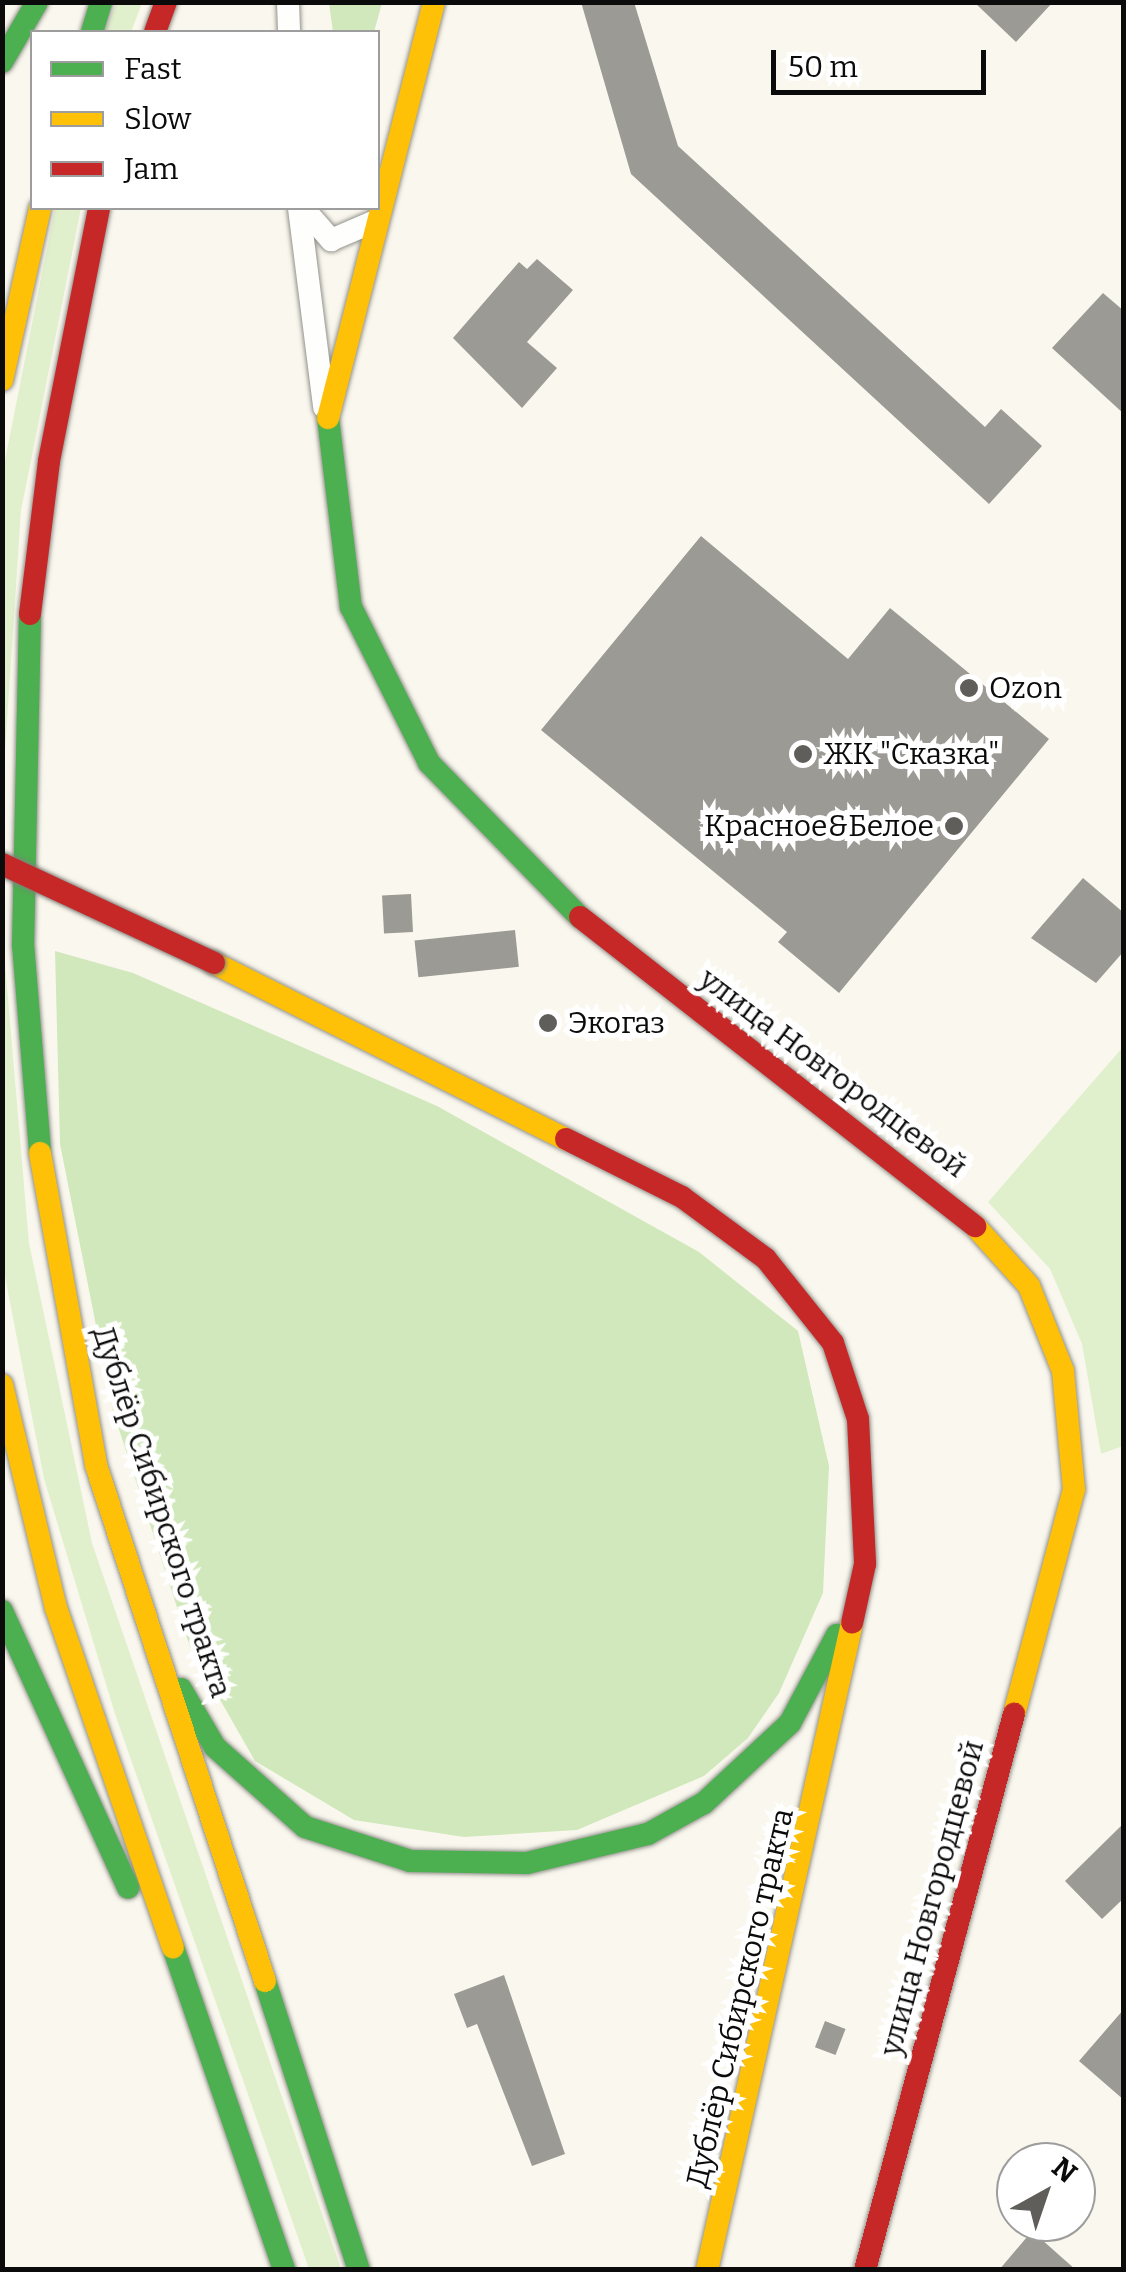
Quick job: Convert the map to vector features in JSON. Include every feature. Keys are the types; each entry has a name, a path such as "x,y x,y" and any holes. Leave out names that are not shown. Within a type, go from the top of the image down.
{"main road":[{"path":"2,62 37,2"},
{"path":"93,30 101,2"},
{"path":"156,30 166,2"},
{"name":"улица Новгородцевой","path":"380,200 434,2"},
{"path":"2,380 40,210"},
{"name":"Дублёр Сибирского тракта","path":"99,210 49,461 23,674 26,1030 63,1299 96,1465 152,1656 359,2270"},
{"name":"улица Новгородцевой","path":"377,210 326,425 351,607 428,763 586,923 950,1199 1029,1286 1063,1371 1074,1489 864,2270"},
{"name":"Дублёр Сибирского тракта","path":"2,864 214,963 665,1188 766,1259 833,1343 858,1419 865,1564 707,2270"},
{"name":"Дублёр Сибирского тракта","path":"63,1299 196,1720 274,1805 368,1852 527,1863 648,1834 704,1803 790,1723 865,1564"},
{"path":"2,1385 56,1608 208,2066 284,2270"},
{"path":"2,1610 208,2066"}],"street":[{"path":"288,2 290,30"},
{"path":"301,210 326,425"},
{"path":"303,210 331,240 374,222"}],"green space":[{"path":"116,3 142,3 132,30 106,30"},
{"path":"329,3 382,3 375,30 333,30"},
{"path":"55,210 81,210 21,511 3,782 3,470"},
{"path":"2,928 29,1243 92,1543 341,2269 309,2269 115,1714 44,1479 3,1266"},
{"path":"55,951 133,973 437,1106 699,1252 798,1331 829,1466 823,1593 779,1693 748,1738 704,1776 577,1830 464,1837 354,1820 255,1761 190,1647 113,1411 60,1144"},
{"path":"1123,1047 1123,1446 1101,1454 1082,1344 1050,1269 988,1202"}],"building":[{"path":"581,2 634,2 678,146 985,427 1001,409 1042,446 989,504 631,174"},
{"path":"974,2 1053,2 1016,42"},
{"path":"537,259 573,290 527,342 557,368 522,408 453,338 519,262 527,269"},
{"path":"1103,293 1124,311 1124,414 1052,348"},
{"name":"ЖК \"Сказка\"","path":"701,536 848,659 890,608 1049,739 839,993 778,942 787,932 541,730"},
{"path":"1083,878 1124,913 1124,951 1096,983 1031,938"},
{"path":"411,894 413,932 384,933 382,896"},
{"path":"515,930 519,967 418,977 415,941"},
{"path":"1124,1823 1124,1898 1102,1919 1065,1881"},
{"path":"504,1975 565,2154 532,2166 477,2024 467,2028 454,1994"},
{"path":"1124,2009 1124,2100 1079,2061"},
{"path":"825,2021 846,2029 836,2055 815,2047"},
{"path":"1023,2242 1044,2242 1076,2270 999,2270"}],"traffic: fast":[{"path":"2,62 37,2"},
{"path":"93,30 101,2"},
{"path":"328,418 351,607 429,763 580,917"},
{"path":"30,614 23,944 40,1153"},
{"path":"2,1611 128,1888"},
{"path":"181,1689 215,1747 305,1827 410,1861 527,1863 648,1834 704,1803 790,1723 837,1635"},
{"path":"173,1947 284,2270"},
{"path":"265,1981 359,2270"}],"traffic: slow":[{"path":"328,418 434,2"},
{"path":"2,380 40,210"},
{"path":"214,963 566,1139"},
{"path":"40,1153 96,1465 265,1981"},
{"path":"975,1226 1029,1286 1063,1371 1074,1489 1014,1714"},
{"path":"2,1385 56,1608 173,1947"},
{"path":"707,2270 852,1623"}],"traffic: jam":[{"path":"156,30 166,2"},
{"path":"30,614 49,461 99,210"},
{"path":"2,864 214,963"},
{"path":"580,917 975,1226"},
{"path":"566,1139 682,1197 766,1259 833,1343 858,1419 865,1564 852,1623"},
{"path":"865,2270 1014,1714"}],"place":[{"name":"Ozon","path":"969,688"},
{"name":"ЖК \"Сказка\"","path":"803,754"},
{"name":"Красное&Белое","path":"954,826"},
{"name":"Экогаз","path":"548,1023"}]}
